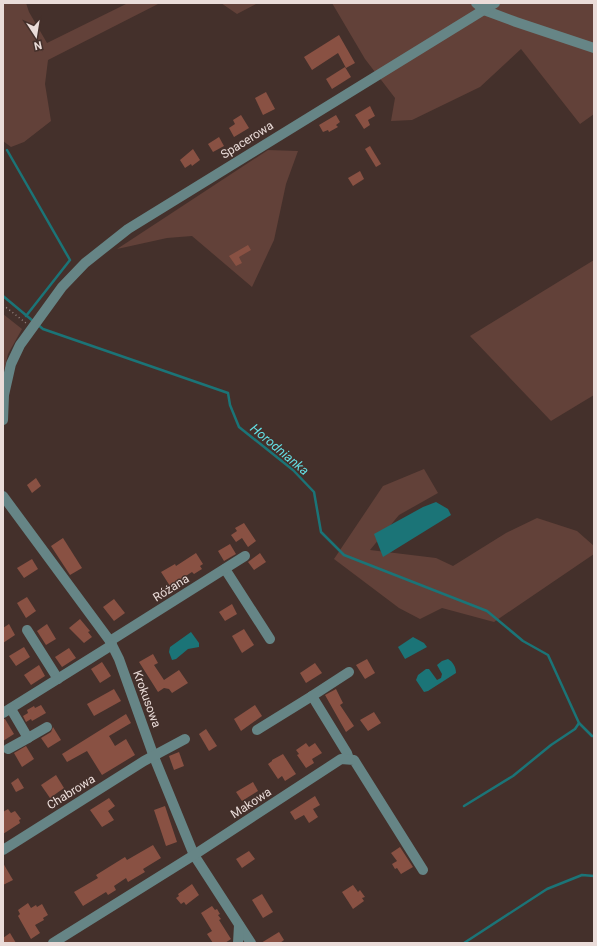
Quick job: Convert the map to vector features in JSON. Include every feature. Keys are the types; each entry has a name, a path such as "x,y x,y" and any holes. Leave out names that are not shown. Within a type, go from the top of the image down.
{"street":[{"path":"476,3 484,10 594,48"},
{"name":"Spacerowa","path":"32,328 62,286 85,263 128,229 495,3"},
{"path":"3,420 4,396 11,364 20,345 32,328"},
{"name":"Krokusowa","path":"3,496 111,643 119,659 154,757 194,855 251,943"},
{"name":"Różana","path":"7,711 245,556"},
{"path":"225,569 270,639"},
{"path":"27,630 58,679"},
{"path":"257,730 349,672"},
{"path":"312,696 349,759 354,760 423,870"},
{"path":"7,711 28,738"},
{"path":"8,749 47,727"},
{"name":"Chabrowa","path":"3,850 144,761 154,757 185,739"},
{"name":"Makowa","path":"53,943 194,855 341,759 349,759"},
{"path":"238,943 239,925"}],"path":[{"path":"3,305 32,328"}],"shaded area":[{"path":"3,3 26,3 29,12 47,43 128,3 160,3 48,60 45,84 51,121 24,142 11,147 3,141"},
{"path":"221,3 258,3 237,14"},
{"path":"332,3 594,3 594,114 580,124 521,49 480,87 412,120 391,121 395,98 365,59"},
{"path":"268,150 298,151 286,184 274,240 252,287 192,236 167,238 117,249"},
{"path":"594,260 594,395 551,421 470,336"},
{"path":"3,314 22,329 8,354 3,375"},
{"path":"424,469 438,493 399,515 370,550 436,558 453,566 506,533 537,518 577,531 594,546 594,554 494,622 442,608 420,619 399,608 334,559 383,486"}],"water":[{"path":"436,502 448,509 451,515 383,557 374,534 423,507"},
{"path":"191,632 199,643 199,647 188,649 176,659 172,660 169,652 170,647"},
{"path":"413,637 424,643 427,647 405,659 398,647"},
{"path":"448,659 454,665 456,673 424,692 416,680 418,675 426,669 429,669 437,680 441,678 442,674 437,665"}],"building":[{"path":"339,35 355,63 346,68 338,53 312,70 304,57"},
{"path":"345,67 351,77 332,89 326,79"},
{"path":"266,92 275,109 263,115 255,98"},
{"path":"370,106 375,116 368,120 370,125 364,129 355,115"},
{"path":"241,115 249,128 234,137 229,128 235,124 233,120"},
{"path":"336,115 340,122 336,125 338,127 329,132 328,130 323,132 319,125"},
{"path":"219,137 224,146 213,152 208,144"},
{"path":"370,146 381,164 376,167 365,149"},
{"path":"193,149 200,160 192,166 191,164 185,168 180,160"},
{"path":"360,171 364,179 353,186 348,178"},
{"path":"248,245 251,250 239,257 242,263 236,266 229,256"},
{"path":"36,478 41,486 32,493 27,485"},
{"path":"244,523 256,541 248,547 242,538 236,542 231,535 237,531 235,528"},
{"path":"63,538 82,568 70,575 51,546"},
{"path":"230,544 236,554 224,561 218,551"},
{"path":"196,553 203,564 200,566 202,569 194,574 192,572 170,586 161,572 175,564 176,566"},
{"path":"260,553 266,562 254,570 248,562"},
{"path":"32,559 38,569 24,578 17,568"},
{"path":"27,597 36,611 26,618 17,603"},
{"path":"114,599 125,613 114,621 103,607"},
{"path":"232,604 237,614 225,621 219,612"},
{"path":"80,619 90,631 88,632 92,637 84,643 69,628"},
{"path":"9,624 15,635 3,643 3,628"},
{"path":"47,624 56,639 46,645 37,631"},
{"path":"244,629 254,645 242,653 232,636"},
{"path":"24,647 30,657 16,666 9,656"},
{"path":"69,648 76,658 62,667 55,657"},
{"path":"153,654 158,663 154,665 164,680 179,670 188,683 172,693 169,689 164,688 158,692 139,662"},
{"path":"367,659 375,673 365,679 356,665"},
{"path":"102,662 111,676 100,683 91,669"},
{"path":"315,663 322,673 306,683 300,673"},
{"path":"39,665 45,676 31,685 24,675"},
{"path":"114,689 121,701 94,716 87,704"},
{"path":"336,689 343,703 340,705 354,726 346,732 325,695"},
{"path":"41,705 46,713 32,721 31,719 26,722 23,716 28,713 27,710 34,706 35,708"},
{"path":"255,705 262,716 241,731 234,719"},
{"path":"374,712 381,723 368,731 360,720"},
{"path":"126,714 131,723 109,736 115,746 126,739 135,755 102,775 87,751 67,762 62,754"},
{"path":"3,719 5,719 14,734 3,741"},
{"path":"53,727 61,740 48,748 41,738 51,732"},
{"path":"206,729 217,746 209,751 199,734"},
{"path":"306,743 309,747 315,743 322,753 312,759 314,763 306,768 297,755 299,754 296,750"},
{"path":"26,746 34,759 22,767 14,753"},
{"path":"179,752 184,766 174,770 169,756"},
{"path":"283,754 296,774 285,781 282,776 278,779 268,764"},
{"path":"56,775 64,788 50,798 41,785"},
{"path":"18,778 24,788 16,792 11,783"},
{"path":"253,782 258,791 242,801 236,792"},
{"path":"315,796 320,805 313,809 318,817 309,823 304,815 295,820 290,812"},
{"path":"109,798 115,806 108,811 114,820 102,827 90,810"},
{"path":"165,806 177,842 166,846 154,810"},
{"path":"8,809 11,813 15,811 21,819 19,820 20,823 3,834 3,812"},
{"path":"153,845 161,858 143,869 145,872 128,882 126,878 114,886 116,890 108,895 106,892 83,906 74,892 98,878 96,875 125,857 127,860"},
{"path":"400,847 413,867 401,874 392,864 397,861 391,853"},
{"path":"249,851 255,859 242,868 236,859"},
{"path":"3,863 13,880 3,885"},
{"path":"192,884 199,895 186,905 184,902 181,904 176,898 179,896 178,894"},
{"path":"353,885 358,892 360,890 365,897 362,898 364,901 353,909 342,892"},
{"path":"262,894 273,912 263,918 252,900"},
{"path":"28,903 31,908 42,904 48,915 43,918 44,920 35,925 40,933 31,939 18,916 20,914 18,910"},
{"path":"212,906 215,910 217,909 220,914 218,915 221,919 219,920 231,939 225,943 213,943 207,934 212,931 201,913"},
{"path":"279,932 284,940 280,943 261,943"},
{"path":"10,933 16,943 3,943 3,938"}],"waterway":[{"path":"7,150 70,260 26,316"},
{"name":"Horodnianka","path":"3,296 33,321"},
{"name":"Horodnianka","path":"37,324 43,329 228,393 230,405 239,427 293,470 314,492 321,532 344,555 487,611 523,641 548,655 579,723 592,736 594,736"},
{"path":"464,806 513,776 551,745 575,729 579,723"},
{"path":"464,943 547,889 582,875 594,876"}]}
